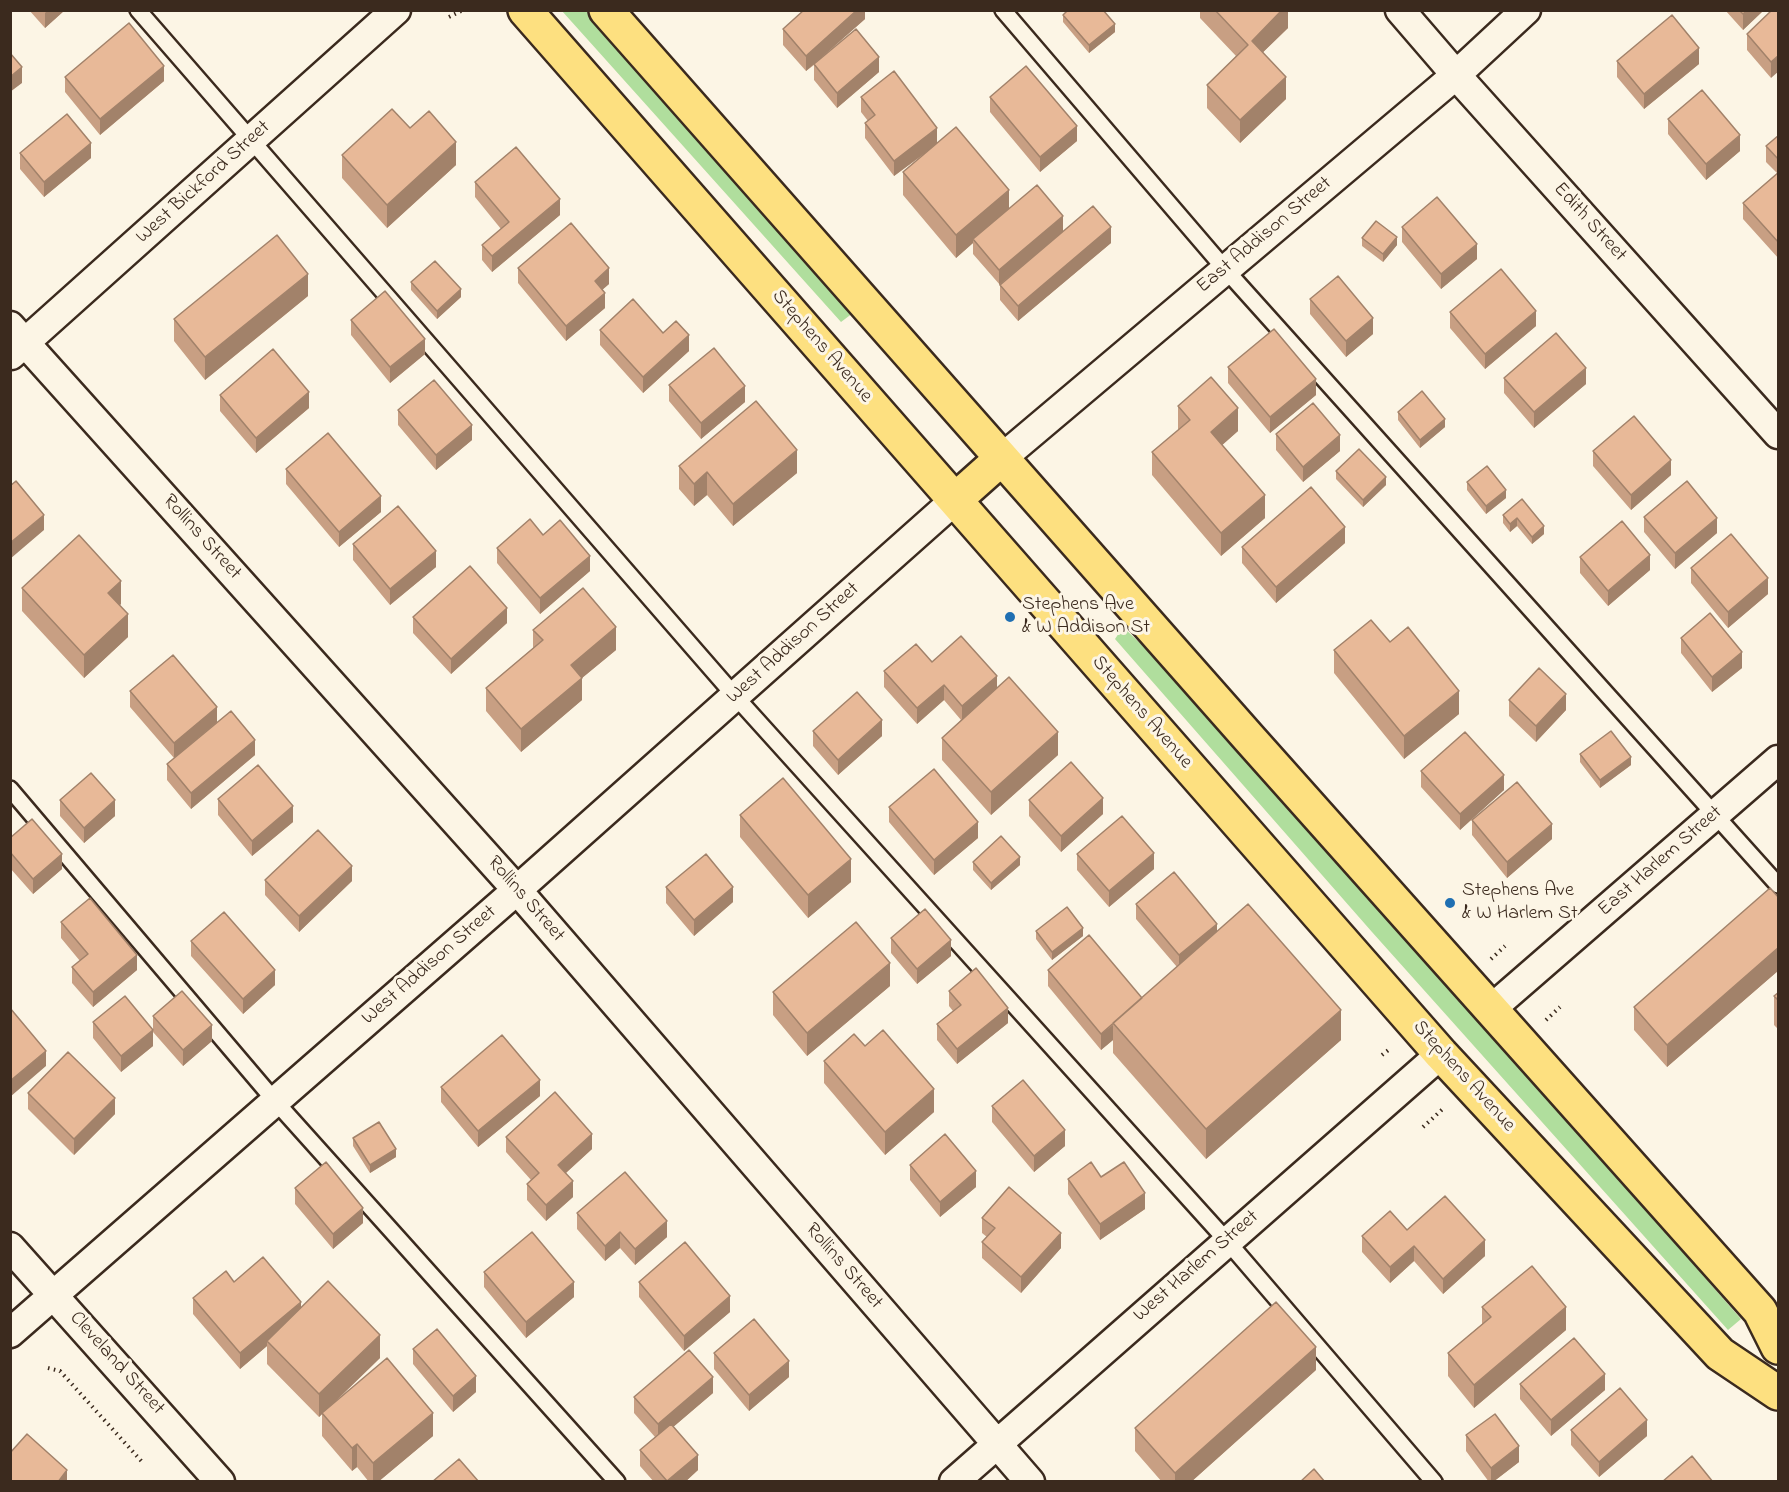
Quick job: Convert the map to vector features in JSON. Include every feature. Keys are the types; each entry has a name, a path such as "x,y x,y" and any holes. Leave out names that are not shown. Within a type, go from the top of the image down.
{"main road":[{"name":"Stephens Avenue","path":"525,10 1441,1054 1720,1354 1779,1393"},
{"path":"606,10 1001,459 1760,1311 1779,1347"},
{"path":"955,500 1001,459"}],"street":[{"name":"West Bickford Street","path":"15,342 252,140 396,10"},
{"name":"Edith Street","path":"1400,10 1779,434"},
{"name":"East Addison Street","path":"1001,459 1456,75 1526,10"},
{"name":"Rollins Street","path":"15,342 517,890 1030,1482"},
{"name":"West Addison Street","path":"10,1333 517,890 955,500"},
{"name":"East Harlem Street","path":"1490,1010 1779,760"},
{"name":"West Harlem Street","path":"954,1482 1441,1054"},
{"name":"Cleveland Street","path":"10,1247 220,1482"}],"lane":[{"path":"138,10 735,696 1227,1241 1434,1482"},
{"path":"1003,10 1225,269 1779,885"},
{"path":"10,789 275,1101 617,1482"}],"path":[{"path":"449,17 463,10"},
{"path":"48,1368 60,1371 144,1464"}],"green space":[{"path":"562,11 594,11 861,307 841,322"},
{"path":"1123,627 1204,704 1741,1319 1728,1330 1372,932 1115,639"}],"building":[{"path":"804,10 857,10 806,56 783,29"},
{"path":"1068,10 1103,10 1115,24 1089,45 1063,15"},
{"path":"1215,10 1282,10 1252,41 1286,77 1240,120 1207,85 1248,45"},
{"path":"1772,10 1779,10 1779,55 1771,62 1747,34"},
{"path":"1672,15 1699,48 1644,94 1617,61"},
{"path":"129,23 164,66 100,119 65,77"},
{"path":"856,29 879,57 837,93 814,64"},
{"path":"10,53 22,67 10,77"},
{"path":"1026,66 1077,126 1040,157 990,97"},
{"path":"894,71 937,128 894,161 865,123 875,115 861,97"},
{"path":"1702,90 1740,135 1706,164 1668,119"},
{"path":"392,109 410,128 429,111 456,142 387,205 342,155"},
{"path":"67,114 91,143 44,182 20,153"},
{"path":"956,127 1009,190 956,235 903,172"},
{"path":"1779,135 1779,160 1766,146"},
{"path":"516,147 560,199 492,256 482,245 509,222 475,182"},
{"path":"1779,172 1779,243 1743,203"},
{"path":"1037,185 1063,216 999,270 973,239"},
{"path":"1437,197 1477,244 1441,274 1402,227"},
{"path":"1093,206 1111,227 1018,306 1000,285"},
{"path":"1376,221 1397,237 1383,254 1362,238"},
{"path":"571,223 609,268 595,281 605,293 566,326 518,268"},
{"path":"277,235 308,274 205,357 174,319"},
{"path":"435,261 461,289 437,311 411,282"},
{"path":"1501,269 1536,311 1485,354 1450,312"},
{"path":"1338,276 1373,318 1346,341 1310,299"},
{"path":"385,291 425,339 390,367 351,320"},
{"path":"633,299 663,333 676,321 689,335 643,377 600,330"},
{"path":"1274,329 1316,379 1270,417 1228,367"},
{"path":"1556,333 1586,368 1534,412 1504,378"},
{"path":"714,348 745,386 701,423 669,385"},
{"path":"273,349 309,392 256,438 220,395"},
{"path":"1211,377 1238,408 1211,432 1265,495 1221,533 1152,452 1190,420 1178,406"},
{"path":"434,380 472,425 436,455 398,410"},
{"path":"1422,391 1445,419 1420,440 1398,412"},
{"path":"756,401 797,450 733,504 707,472 694,484 679,466"},
{"path":"1313,403 1340,435 1303,467 1276,434"},
{"path":"1634,416 1671,460 1631,495 1593,451"},
{"path":"328,433 381,496 339,532 286,469"},
{"path":"1359,449 1386,477 1363,500 1336,471"},
{"path":"1487,466 1506,490 1486,506 1467,482"},
{"path":"16,481 44,515 10,543 10,486"},
{"path":"1687,481 1717,518 1675,553 1644,517"},
{"path":"1311,487 1345,527 1276,587 1242,547"},
{"path":"1522,499 1544,526 1532,537 1517,518 1510,524 1503,515"},
{"path":"398,506 436,551 390,589 353,544"},
{"path":"530,519 543,535 560,520 590,556 540,598 497,548"},
{"path":"1622,521 1650,555 1608,591 1580,557"},
{"path":"1731,534 1768,578 1728,612 1691,568"},
{"path":"79,535 121,581 108,593 128,614 84,655 22,588"},
{"path":"470,566 507,608 451,659 413,617"},
{"path":"583,588 616,627 571,665 582,678 521,729 486,688 543,640 533,630"},
{"path":"1710,613 1742,652 1712,677 1681,638"},
{"path":"1371,620 1390,642 1408,627 1459,691 1404,736 1334,650"},
{"path":"961,636 997,676 962,706 944,685 917,708 884,671 916,644 932,662"},
{"path":"173,655 217,707 174,743 130,691"},
{"path":"1539,668 1566,694 1536,726 1509,700"},
{"path":"1009,677 1058,732 991,792 942,738"},
{"path":"857,692 882,720 838,760 813,731"},
{"path":"231,711 255,740 191,793 167,764"},
{"path":"1611,731 1631,757 1600,780 1580,754"},
{"path":"1465,732 1504,775 1460,814 1421,771"},
{"path":"1071,762 1103,798 1061,836 1029,800"},
{"path":"258,765 293,806 252,841 218,799"},
{"path":"934,769 978,822 934,860 889,807"},
{"path":"91,773 115,800 84,828 60,800"},
{"path":"783,778 851,859 808,895 740,815"},
{"path":"1517,782 1552,824 1507,862 1472,820"},
{"path":"1122,816 1154,853 1109,891 1077,854"},
{"path":"32,819 62,854 33,879 10,852 10,838"},
{"path":"318,830 352,866 299,916 265,880"},
{"path":"1001,836 1020,857 991,883 973,862"},
{"path":"706,854 733,887 694,920 666,887"},
{"path":"1174,872 1217,924 1179,955 1136,904"},
{"path":"1770,888 1779,898 1779,947 1667,1045 1634,1007"},
{"path":"90,898 137,955 93,992 72,967 88,954 61,922"},
{"path":"1248,904 1341,1010 1206,1129 1113,1023"},
{"path":"1067,907 1083,928 1052,952 1036,931"},
{"path":"925,909 951,940 917,969 891,938"},
{"path":"224,912 275,970 243,999 191,941"},
{"path":"856,922 890,963 807,1033 773,992"},
{"path":"1089,935 1142,998 1101,1034 1048,970"},
{"path":"976,968 1008,1008 957,1049 937,1024 961,1005 949,991"},
{"path":"182,991 212,1025 183,1050 153,1016"},
{"path":"125,996 153,1030 121,1056 93,1022"},
{"path":"10,1008 46,1051 10,1081"},
{"path":"883,1030 934,1089 885,1132 824,1061 854,1034 865,1046"},
{"path":"502,1035 540,1080 478,1131 441,1087"},
{"path":"68,1052 115,1098 74,1139 28,1093"},
{"path":"1023,1080 1065,1130 1034,1156 992,1106"},
{"path":"555,1092 592,1134 558,1165 573,1181 546,1205 527,1184 539,1173 506,1137"},
{"path":"379,1122 396,1149 370,1165 353,1138"},
{"path":"945,1134 976,1171 940,1202 910,1165"},
{"path":"326,1162 363,1208 333,1234 295,1188"},
{"path":"1091,1162 1101,1177 1124,1162 1145,1193 1100,1224 1068,1179"},
{"path":"625,1172 667,1221 635,1249 620,1232 605,1246 577,1213"},
{"path":"1009,1187 1061,1233 1021,1277 982,1242 995,1228 982,1218"},
{"path":"1445,1196 1485,1240 1443,1279 1414,1246 1390,1267 1362,1236 1390,1211 1407,1230"},
{"path":"532,1232 574,1282 526,1322 484,1272"},
{"path":"685,1242 730,1296 684,1336 639,1282"},
{"path":"263,1257 301,1302 240,1353 193,1298 226,1271 234,1282"},
{"path":"1532,1266 1566,1307 1474,1385 1448,1353 1491,1317 1482,1307"},
{"path":"328,1281 380,1335 319,1394 267,1341"},
{"path":"1276,1302 1316,1347 1175,1473 1135,1428"},
{"path":"754,1319 789,1361 749,1395 714,1353"},
{"path":"437,1329 476,1376 453,1396 413,1349"},
{"path":"1574,1338 1605,1374 1551,1420 1520,1384"},
{"path":"689,1350 713,1377 658,1424 634,1397"},
{"path":"387,1358 433,1413 373,1463 357,1444 352,1448 322,1413"},
{"path":"1620,1388 1647,1420 1599,1462 1571,1430"},
{"path":"1495,1414 1519,1446 1491,1468 1466,1435"},
{"path":"671,1424 698,1455 667,1481 640,1450"},
{"path":"27,1434 67,1470 58,1482 10,1482 10,1453"},
{"path":"1692,1456 1713,1482 1662,1482"},
{"path":"459,1459 479,1482 432,1482"},
{"path":"1314,1469 1325,1482 1300,1482"}],"place":[{"name":"Stephens Ave & W Addison St","path":"1010,617"},
{"name":"Stephens Ave & W Harlem St","path":"1450,903"}]}
